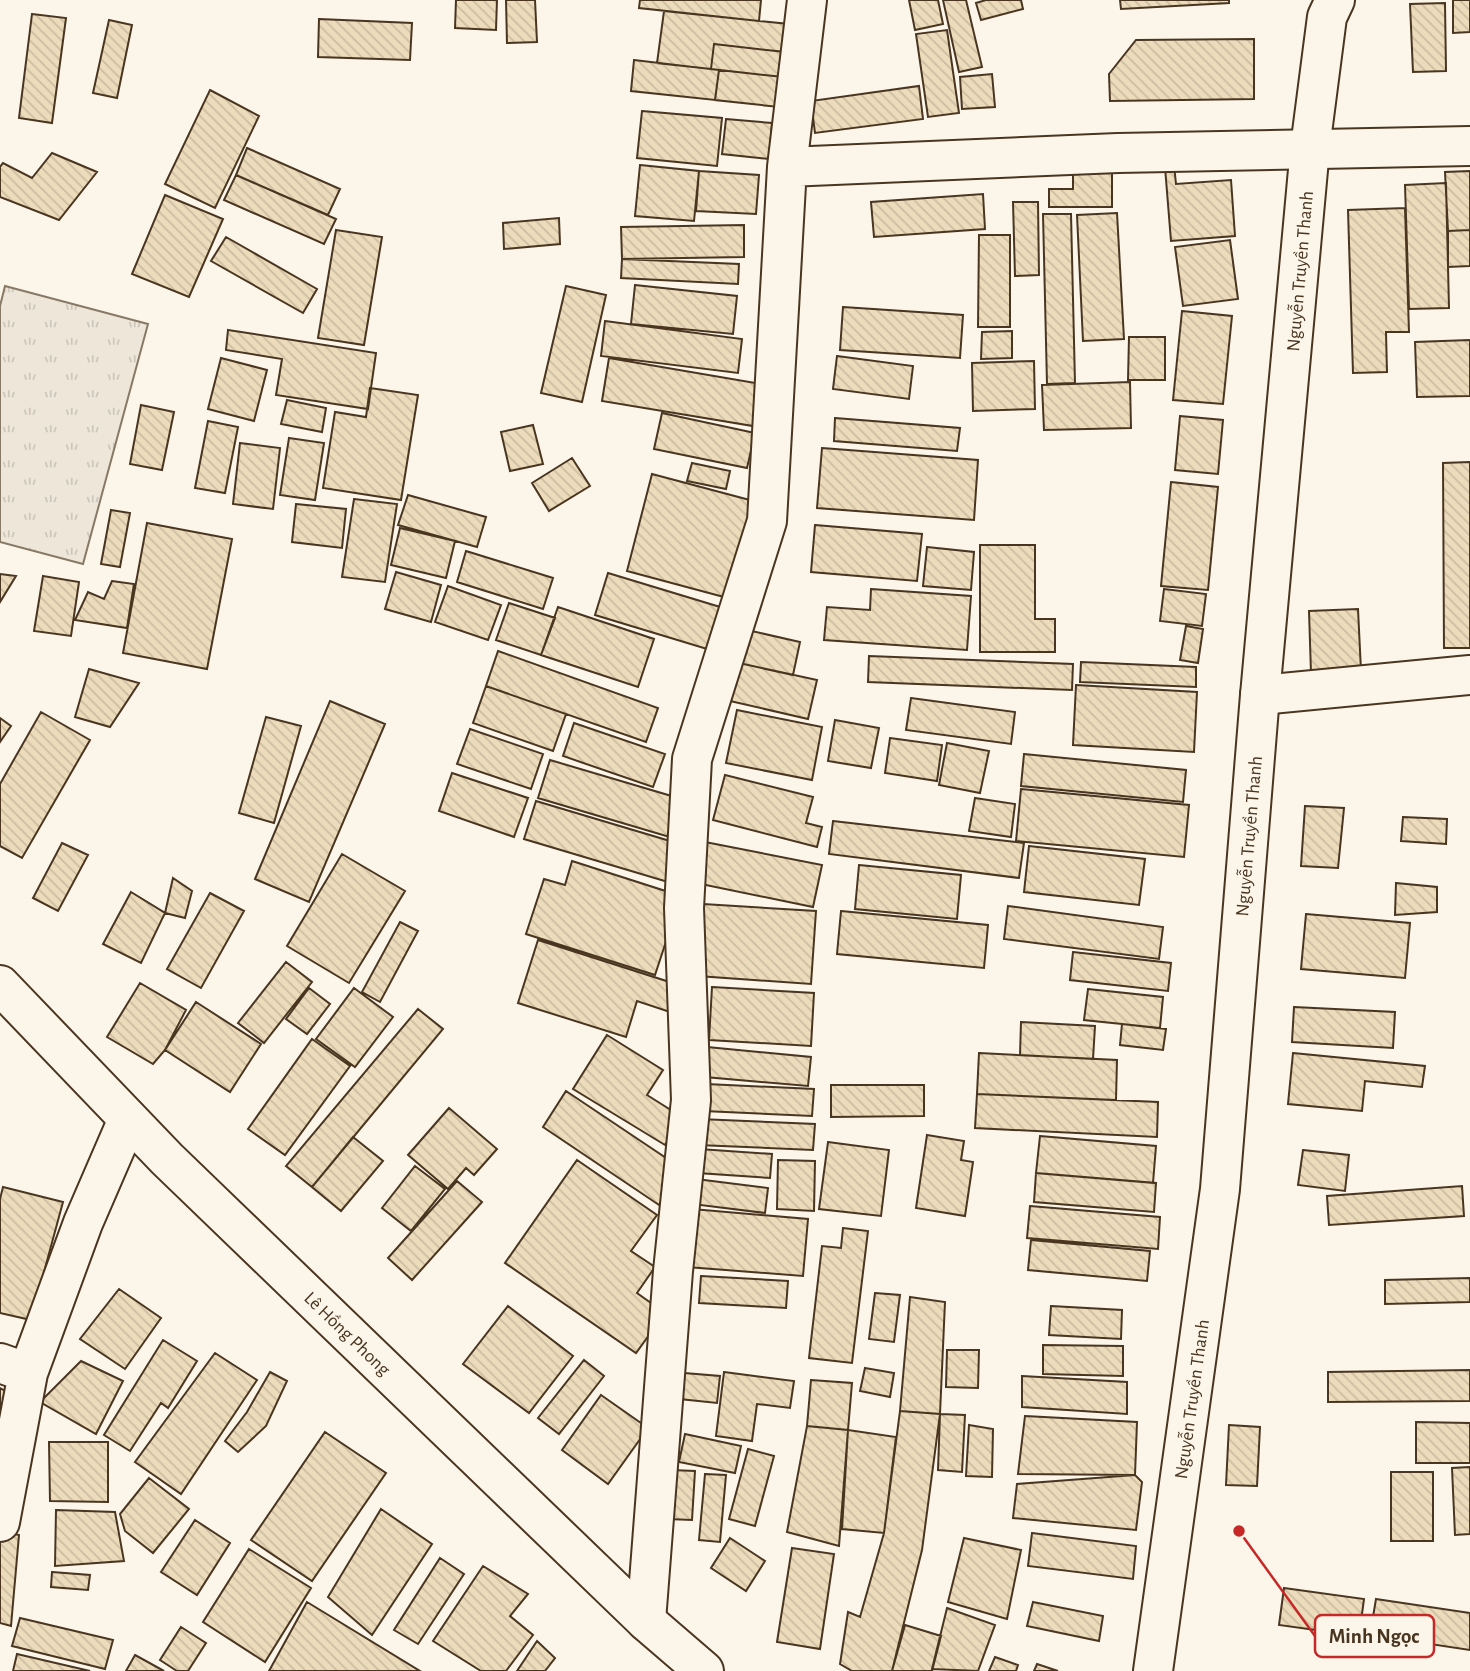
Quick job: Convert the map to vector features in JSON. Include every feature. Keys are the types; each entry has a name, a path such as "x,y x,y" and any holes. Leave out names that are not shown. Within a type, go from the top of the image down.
{"main road":[{"path":"646,1621 673,1271 691,1100 684,908 692,759 768,522 788,167 807,0"},
{"name":"Nguyễn Truyền Thanh","path":"1153,1671 1220,1189 1260,695 1310,148 1327,18 1335,0"},
{"path":"788,167 1118,153 1470,146"},
{"path":"1260,695 1470,675"},
{"name":"Lê Hồng Phong","path":"0,985 128,1119 646,1621 704,1671"},
{"path":"0,1522 14,1368 83,1223 128,1119"}],"green space":[{"path":"5,286 148,324 83,564 0,542 0,306"}],"building":[{"path":"456,0 497,0 496,30 455,28"},
{"path":"506,0 535,0 537,42 507,43"},
{"path":"640,0 761,0 759,21 639,8"},
{"path":"909,0 938,0 943,24 915,30"},
{"path":"943,0 966,0 982,67 959,72"},
{"path":"986,0 1021,0 1023,9 981,20 976,3"},
{"path":"1120,0 1229,0 1229,3 1121,9"},
{"path":"1453,0 1470,0 1470,32 1453,33"},
{"path":"1445,3 1446,71 1413,72 1410,4"},
{"path":"664,11 789,24 785,52 714,44 711,69 657,63"},
{"path":"32,14 66,18 52,123 19,118"},
{"path":"319,19 412,23 410,60 318,57"},
{"path":"109,20 132,25 117,98 93,93"},
{"path":"947,30 959,113 928,117 916,34"},
{"path":"1254,39 1254,99 1110,101 1109,74 1136,40"},
{"path":"714,44 785,52 783,77 711,69"},
{"path":"634,60 719,70 715,100 631,91"},
{"path":"719,70 783,77 779,107 715,100"},
{"path":"992,74 995,107 962,109 960,77"},
{"path":"919,86 923,119 815,133 811,101"},
{"path":"210,90 259,116 215,208 165,184"},
{"path":"642,111 722,118 717,166 637,158"},
{"path":"726,119 772,123 769,159 722,154"},
{"path":"247,148 340,189 328,215 236,175"},
{"path":"52,153 97,172 59,220 0,197 0,167 3,163 32,178"},
{"path":"640,165 699,171 694,221 635,216"},
{"path":"1174,165 1176,184 1231,180 1235,236 1171,241 1165,167"},
{"path":"1073,169 1112,169 1112,207 1049,207 1049,189 1073,189"},
{"path":"699,171 759,175 756,214 696,211"},
{"path":"1470,171 1470,230 1448,231 1445,172"},
{"path":"236,175 336,219 324,244 224,200"},
{"path":"1446,183 1449,308 1409,309 1405,185"},
{"path":"983,194 985,229 874,237 871,202"},
{"path":"165,195 223,219 189,297 132,274"},
{"path":"1013,202 1038,202 1039,275 1015,276"},
{"path":"1405,208 1409,332 1386,332 1387,372 1353,373 1348,210"},
{"path":"1117,213 1124,339 1083,341 1077,215"},
{"path":"1043,214 1071,214 1075,383 1047,384"},
{"path":"559,218 560,244 504,249 503,223"},
{"path":"744,225 744,257 622,259 621,227"},
{"path":"336,230 382,237 364,345 318,338"},
{"path":"1470,230 1470,266 1448,267 1448,231"},
{"path":"979,235 1010,235 1010,327 978,327"},
{"path":"226,237 317,289 303,313 211,261"},
{"path":"1230,240 1238,299 1183,306 1175,247"},
{"path":"622,259 739,264 738,284 621,278"},
{"path":"635,285 737,296 733,334 631,324"},
{"path":"566,286 606,295 582,402 541,393"},
{"path":"843,307 963,315 960,358 840,350"},
{"path":"1182,311 1232,316 1223,404 1173,400"},
{"path":"605,321 742,339 738,373 601,356"},
{"path":"228,330 376,353 368,409 276,395 282,359 226,350"},
{"path":"1012,331 1012,358 981,359 982,332"},
{"path":"1129,337 1165,337 1165,380 1128,380"},
{"path":"1470,340 1470,396 1417,397 1415,342"},
{"path":"837,356 913,366 909,399 833,389"},
{"path":"221,358 267,370 254,421 208,409"},
{"path":"609,358 767,385 759,427 602,401"},
{"path":"1034,361 1035,409 973,411 972,363"},
{"path":"1130,382 1131,428 1044,430 1042,385"},
{"path":"370,388 418,395 401,500 323,488 335,412 366,417"},
{"path":"287,400 326,408 322,432 281,424"},
{"path":"141,405 174,412 162,470 130,464"},
{"path":"662,413 755,433 747,468 654,449"},
{"path":"1180,416 1223,420 1218,474 1175,470"},
{"path":"835,418 960,428 957,451 834,441"},
{"path":"208,421 238,427 225,493 195,488"},
{"path":"533,425 543,464 510,471 501,432"},
{"path":"289,438 324,443 315,500 280,495"},
{"path":"240,443 280,448 273,509 233,504"},
{"path":"822,448 978,460 974,520 817,508"},
{"path":"572,458 590,486 549,511 532,483"},
{"path":"1470,462 1470,648 1444,648 1443,463"},
{"path":"692,463 730,471 726,489 687,481"},
{"path":"652,474 761,503 735,600 627,571"},
{"path":"1171,482 1218,487 1208,590 1161,586"},
{"path":"408,495 486,517 477,547 398,525"},
{"path":"354,499 397,504 385,582 342,577"},
{"path":"296,504 346,509 342,548 292,542"},
{"path":"111,510 130,513 120,567 101,564"},
{"path":"147,523 232,539 207,669 123,653"},
{"path":"815,525 922,534 917,581 811,572"},
{"path":"400,528 455,541 446,578 391,565"},
{"path":"980,545 1035,545 1035,619 1055,619 1055,652 980,652"},
{"path":"927,547 974,552 971,590 923,586"},
{"path":"466,551 553,578 543,609 457,582"},
{"path":"396,572 441,585 431,622 385,609"},
{"path":"608,573 730,610 717,652 595,615"},
{"path":"0,574 16,576 0,602"},
{"path":"43,576 79,582 71,636 34,631"},
{"path":"112,581 134,584 127,628 75,620 88,592 104,599"},
{"path":"448,586 501,605 488,640 435,622"},
{"path":"871,589 971,596 967,650 824,640 827,607 870,610"},
{"path":"1164,589 1206,594 1202,626 1160,621"},
{"path":"509,603 555,618 541,655 496,640"},
{"path":"558,607 654,639 638,687 541,655"},
{"path":"1358,609 1361,671 1311,673 1309,611"},
{"path":"1186,626 1203,629 1198,663 1180,660"},
{"path":"747,630 800,642 793,675 739,663"},
{"path":"498,651 658,708 646,742 486,686"},
{"path":"869,656 1073,664 1072,690 868,682"},
{"path":"1081,662 1196,667 1196,687 1080,682"},
{"path":"739,663 817,680 808,719 730,701"},
{"path":"89,669 139,683 110,727 75,717"},
{"path":"1076,685 1197,692 1194,752 1073,745"},
{"path":"486,686 566,714 553,751 473,723"},
{"path":"911,698 1015,712 1011,744 906,730"},
{"path":"330,701 385,724 309,902 255,879"},
{"path":"737,710 822,727 812,780 726,763"},
{"path":"41,712 90,740 22,858 0,846 0,784"},
{"path":"266,717 301,726 274,823 239,813"},
{"path":"0,718 11,726 0,742"},
{"path":"835,720 879,728 871,768 828,761"},
{"path":"574,723 665,754 653,787 563,756"},
{"path":"470,729 543,754 531,789 457,764"},
{"path":"890,738 942,745 937,781 885,773"},
{"path":"947,743 989,751 980,793 939,785"},
{"path":"1024,754 1186,770 1183,802 1021,786"},
{"path":"550,760 685,800 673,838 538,798"},
{"path":"452,773 528,798 514,837 439,811"},
{"path":"725,775 813,797 806,823 822,827 817,847 713,820"},
{"path":"1021,789 1189,805 1184,857 1016,841"},
{"path":"975,798 1015,804 1011,837 969,831"},
{"path":"536,801 680,844 668,882 524,839"},
{"path":"1305,806 1344,808 1338,868 1301,866"},
{"path":"1403,817 1447,819 1446,844 1401,841"},
{"path":"833,821 1024,843 1019,878 829,854"},
{"path":"705,842 822,865 813,907 696,883"},
{"path":"62,843 88,855 58,911 33,898"},
{"path":"1029,846 1145,859 1139,905 1024,892"},
{"path":"342,854 405,891 349,983 287,946"},
{"path":"572,861 681,896 655,975 526,934 544,879 565,885"},
{"path":"859,865 961,875 957,919 855,909"},
{"path":"173,878 192,891 185,918 165,913"},
{"path":"1396,883 1437,887 1437,912 1395,915"},
{"path":"131,892 165,913 141,963 103,944"},
{"path":"210,893 244,911 201,988 167,969"},
{"path":"703,904 816,911 811,984 698,976"},
{"path":"1008,906 1163,927 1159,959 1004,939"},
{"path":"841,911 988,925 984,968 837,954"},
{"path":"1306,914 1410,923 1405,978 1301,969"},
{"path":"400,922 418,931 380,1002 362,992"},
{"path":"538,940 682,986 673,1013 637,1001 626,1037 518,1003"},
{"path":"1073,952 1171,963 1168,991 1070,980"},
{"path":"286,962 312,982 264,1043 238,1023"},
{"path":"140,983 186,1010 165,1050 153,1064 107,1037"},
{"path":"712,987 814,993 811,1046 709,1040"},
{"path":"309,988 330,1004 307,1034 286,1019"},
{"path":"354,988 393,1017 355,1067 316,1039"},
{"path":"1088,989 1163,997 1160,1028 1084,1020"},
{"path":"196,1002 261,1044 230,1092 165,1050"},
{"path":"1294,1007 1395,1012 1393,1048 1292,1042"},
{"path":"418,1009 443,1029 312,1187 286,1166"},
{"path":"1021,1022 1095,1026 1093,1059 1020,1055"},
{"path":"1122,1024 1166,1029 1163,1050 1120,1045"},
{"path":"607,1035 663,1070 647,1095 682,1117 665,1145 573,1089"},
{"path":"312,1039 350,1066 285,1155 248,1129"},
{"path":"707,1047 811,1057 808,1086 705,1077"},
{"path":"979,1053 1117,1060 1116,1100 977,1094"},
{"path":"1293,1053 1425,1066 1422,1087 1365,1081 1362,1111 1288,1104"},
{"path":"706,1084 814,1089 812,1116 704,1111"},
{"path":"831,1085 924,1085 924,1116 831,1117"},
{"path":"566,1091 684,1170 659,1205 543,1127"},
{"path":"977,1094 1158,1102 1157,1137 975,1128"},
{"path":"449,1108 497,1149 474,1175 466,1168 448,1189 408,1155"},
{"path":"699,1119 815,1124 813,1150 698,1145"},
{"path":"927,1135 964,1141 961,1160 973,1162 965,1216 916,1208"},
{"path":"1040,1136 1156,1146 1153,1183 1036,1173"},
{"path":"353,1137 383,1161 341,1211 312,1187"},
{"path":"828,1142 889,1150 881,1216 819,1209"},
{"path":"699,1149 772,1154 770,1178 698,1173"},
{"path":"1303,1150 1349,1155 1345,1191 1298,1185"},
{"path":"577,1160 657,1215 631,1251 655,1267 637,1293 665,1313 636,1353 505,1263"},
{"path":"778,1160 815,1161 814,1211 777,1209"},
{"path":"415,1166 445,1189 411,1231 382,1208"},
{"path":"1036,1173 1156,1183 1154,1212 1034,1202"},
{"path":"696,1179 768,1188 765,1213 692,1204"},
{"path":"457,1181 482,1202 412,1280 388,1258"},
{"path":"1462,1186 1464,1216 1329,1225 1327,1196"},
{"path":"3,1187 63,1202 31,1320 0,1313 0,1199"},
{"path":"1030,1206 1160,1217 1158,1249 1027,1238"},
{"path":"692,1209 808,1219 803,1276 687,1267"},
{"path":"843,1228 868,1231 852,1363 809,1358 822,1246 841,1248"},
{"path":"1031,1240 1150,1251 1147,1281 1028,1270"},
{"path":"701,1276 788,1281 786,1308 699,1303"},
{"path":"1470,1278 1470,1302 1385,1304 1385,1280"},
{"path":"119,1289 161,1318 125,1369 80,1339"},
{"path":"875,1293 900,1295 894,1342 869,1339"},
{"path":"910,1297 945,1302 940,1414 900,1411"},
{"path":"508,1306 573,1356 529,1413 463,1364"},
{"path":"1051,1306 1122,1310 1121,1339 1049,1335"},
{"path":"163,1340 197,1361 168,1408 161,1403 130,1451 104,1435"},
{"path":"1043,1345 1123,1346 1123,1376 1043,1374"},
{"path":"947,1350 979,1350 978,1388 946,1387"},
{"path":"215,1353 257,1380 181,1494 135,1462"},
{"path":"584,1360 604,1376 559,1434 538,1418"},
{"path":"81,1361 123,1381 96,1434 40,1402"},
{"path":"865,1368 894,1373 890,1397 860,1391"},
{"path":"1470,1370 1470,1401 1328,1402 1328,1372"},
{"path":"270,1372 287,1381 266,1426 238,1452 225,1441 247,1412"},
{"path":"672,1372 720,1376 717,1403 670,1398"},
{"path":"724,1372 794,1381 790,1408 757,1404 752,1441 716,1436"},
{"path":"1022,1376 1127,1382 1127,1414 1022,1407"},
{"path":"811,1380 852,1383 848,1430 807,1426"},
{"path":"0,1388 9,1393 0,1412"},
{"path":"601,1395 648,1428 608,1484 562,1450"},
{"path":"900,1411 940,1414 922,1550 892,1671 852,1671 840,1664 848,1612 860,1617 884,1533"},
{"path":"940,1414 965,1415 962,1472 938,1470"},
{"path":"1025,1416 1137,1422 1135,1475 1018,1474"},
{"path":"1416,1422 1470,1423 1470,1463 1416,1463"},
{"path":"969,1425 993,1429 992,1477 966,1476"},
{"path":"1229,1425 1260,1427 1257,1486 1226,1485"},
{"path":"807,1426 848,1430 839,1546 787,1532"},
{"path":"848,1430 896,1437 884,1533 842,1529"},
{"path":"325,1432 386,1473 312,1581 251,1540"},
{"path":"685,1434 741,1446 735,1473 679,1462"},
{"path":"49,1442 108,1442 108,1502 50,1501"},
{"path":"748,1449 774,1456 755,1526 729,1519"},
{"path":"1470,1467 1470,1534 1455,1535 1452,1468"},
{"path":"671,1470 695,1471 692,1520 668,1519"},
{"path":"1391,1472 1433,1472 1433,1541 1391,1541"},
{"path":"705,1474 726,1475 720,1542 699,1540"},
{"path":"1135,1475 1142,1482 1136,1530 1013,1518 1017,1484"},
{"path":"149,1478 189,1509 153,1553 125,1531 120,1514"},
{"path":"381,1509 432,1544 372,1635 328,1597"},
{"path":"56,1510 115,1512 124,1561 55,1566"},
{"path":"195,1520 230,1543 197,1595 161,1572"},
{"path":"0,1531 19,1535 11,1626 0,1623"},
{"path":"1032,1533 1136,1546 1133,1579 1028,1566"},
{"path":"730,1538 765,1561 746,1591 711,1568"},
{"path":"964,1538 1021,1550 1007,1619 948,1602"},
{"path":"792,1548 834,1554 820,1649 777,1642"},
{"path":"249,1549 311,1588 265,1662 203,1622"},
{"path":"440,1558 464,1574 418,1644 394,1630"},
{"path":"483,1566 528,1594 510,1616 533,1635 506,1671 481,1671 433,1641"},
{"path":"52,1572 90,1575 88,1590 51,1587"},
{"path":"1284,1588 1364,1599 1359,1636 1279,1625"},
{"path":"1376,1599 1470,1613 1470,1650 1370,1635"},
{"path":"307,1602 420,1671 269,1671"},
{"path":"1033,1602 1103,1616 1099,1641 1027,1626"},
{"path":"947,1608 995,1625 978,1671 932,1669"},
{"path":"20,1618 113,1640 105,1669 12,1646"},
{"path":"905,1625 941,1636 932,1671 892,1671"},
{"path":"181,1627 206,1643 188,1671 177,1671 160,1660"},
{"path":"537,1641 555,1658 545,1671 517,1671"},
{"path":"17,1654 90,1671 13,1671"},
{"path":"135,1655 164,1671 126,1671"},
{"path":"995,1657 1018,1665 1016,1671 989,1671"},
{"path":"1037,1664 1058,1671 1034,1671"}],"place":[{"name":"Minh Ngọc","path":"1239,1531"}]}
